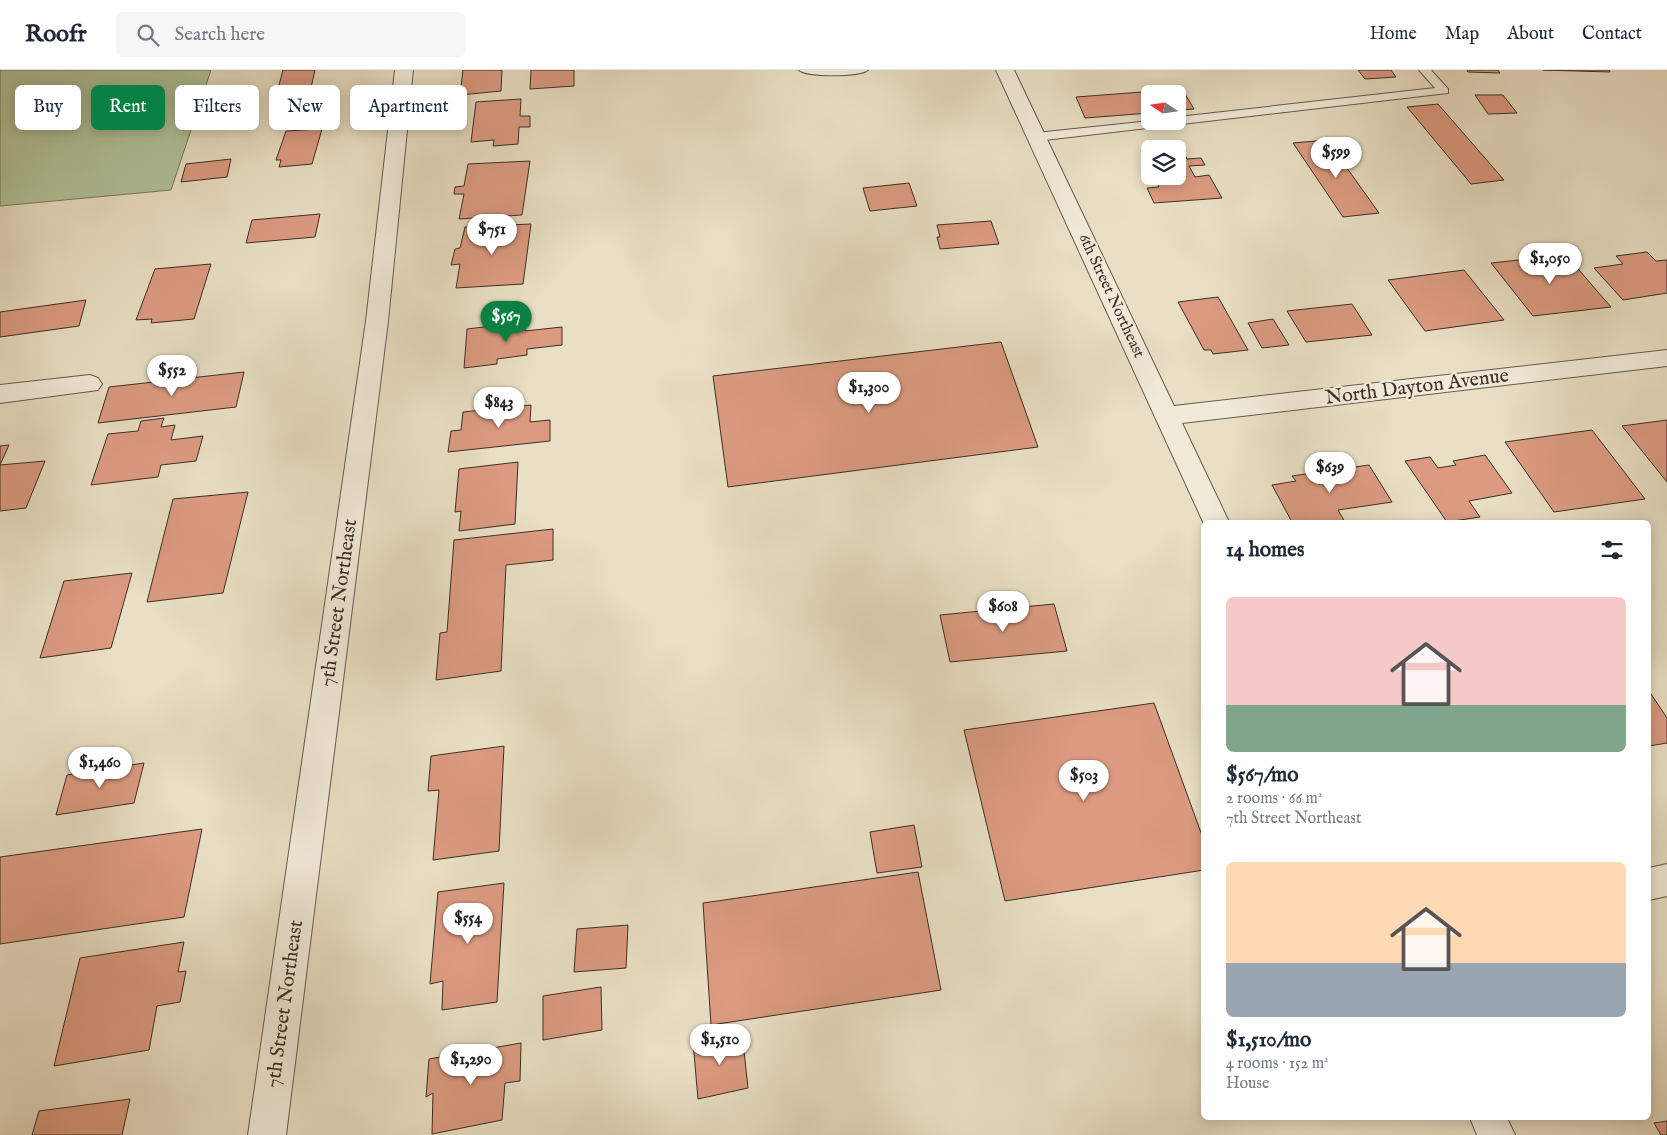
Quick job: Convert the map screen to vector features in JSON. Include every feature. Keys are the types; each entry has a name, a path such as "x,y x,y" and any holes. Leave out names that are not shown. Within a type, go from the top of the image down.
{"street":[{"name":"7th Street Northeast","path":"267,1135 377,321 404,70"},
{"name":"6th Street Northeast","path":"1005,70 1215,520"},
{"name":"North Dayton Avenue","path":"1167,416 1667,358"},
{"path":"0,394 90,384"},
{"path":"1651,884 1667,880"},
{"path":"1489,1120 1496,1135"}],"lane":[{"path":"805,70 842,72 862,70"},
{"path":"1036,137 1444,91 1425,70"}],"green space":[{"path":"0,70 211,70 206,85 175,85 175,130 191,130 171,190 0,206"}],"building":[{"path":"283,70 315,70 312,85 279,85"},
{"path":"463,70 502,70 501,91 467,94 467,85 461,85"},
{"path":"531,70 574,70 574,86 530,89"},
{"path":"1358,70 1391,70 1396,77 1365,79"},
{"path":"1467,70 1498,70 1500,73 1468,72"},
{"path":"1543,70 1609,70 1610,72"},
{"path":"1141,92 1141,114 1085,118 1076,97"},
{"path":"1475,95 1503,95 1517,113 1488,114"},
{"path":"1186,96 1194,109 1186,110"},
{"path":"521,99 520,116 530,116 530,127 519,127 518,144 493,146 494,140 471,142 476,102"},
{"path":"1438,104 1504,180 1471,184 1407,107"},
{"path":"322,130 312,164 279,167 281,160 276,160 286,131"},
{"path":"1327,140 1379,213 1343,217 1293,143"},
{"path":"1186,157 1187,159 1201,158 1205,165 1189,166 1195,177 1209,175 1222,198 1154,203 1147,188 1159,187 1158,185 1186,185"},
{"path":"231,159 227,177 181,182 186,164"},
{"path":"530,161 522,215 459,219 464,194 454,194 455,187 464,186 468,164"},
{"path":"909,183 917,206 870,211 863,188"},
{"path":"320,214 315,237 246,243 252,220"},
{"path":"991,221 999,244 940,249 937,225"},
{"path":"531,224 523,284 456,288 460,264 451,265 455,249 460,248 465,227"},
{"path":"1647,252 1656,261 1667,260 1667,293 1623,300 1594,268 1623,264 1616,256"},
{"path":"1566,255 1611,307 1533,316 1491,263"},
{"path":"211,264 194,319 151,323 152,319 136,320 155,269"},
{"path":"1464,270 1504,320 1425,331 1388,280"},
{"path":"1218,297 1248,350 1213,354 1211,350 1204,350 1178,302"},
{"path":"86,300 79,326 0,337 0,312"},
{"path":"1352,304 1372,335 1306,342 1287,311"},
{"path":"1273,319 1289,345 1262,348 1248,323"},
{"path":"526,322 525,331 562,327 562,345 527,349 527,355 497,359 497,364 464,368 467,329"},
{"path":"1001,342 1038,447 728,487 713,376"},
{"path":"244,372 236,407 98,423 109,387"},
{"path":"531,405 530,422 550,420 550,441 448,452 451,431 461,430 463,412"},
{"path":"164,418 161,427 175,425 171,440 203,436 196,461 161,465 158,477 91,485 108,434 138,431 141,421"},
{"path":"1667,420 1667,482 1622,426"},
{"path":"1592,430 1645,499 1554,512 1505,442"},
{"path":"9,445 0,465 0,446"},
{"path":"1485,455 1512,493 1469,501 1480,517 1446,520 1405,461 1430,457 1438,468 1456,465 1453,461"},
{"path":"45,461 26,508 0,511 0,465"},
{"path":"518,462 515,524 459,531 461,511 455,512 459,469"},
{"path":"1369,465 1392,502 1338,510 1344,520 1291,520 1272,485 1296,481 1292,476"},
{"path":"248,492 223,593 147,602 173,499"},
{"path":"553,529 553,560 506,565 501,671 436,680 440,633 447,632 454,540"},
{"path":"132,573 111,648 40,658 64,581"},
{"path":"1054,604 1067,651 950,662 940,615"},
{"path":"1651,694 1667,718 1667,743 1651,746"},
{"path":"1154,703 1201,833 1201,870 1005,901 964,730"},
{"path":"504,746 499,851 433,860 439,790 428,791 431,756"},
{"path":"144,763 134,803 56,815 67,775"},
{"path":"914,825 922,867 877,873 870,832"},
{"path":"202,829 184,917 0,944 0,857"},
{"path":"918,872 941,990 711,1025 703,903"},
{"path":"504,883 497,1002 442,1010 443,981 430,984 438,892"},
{"path":"628,925 626,968 574,972 577,929"},
{"path":"184,942 178,972 186,971 180,1002 157,1006 149,1050 54,1066 80,958"},
{"path":"601,987 602,1030 543,1040 543,996"},
{"path":"742,1033 748,1088 698,1099 693,1042"},
{"path":"521,1043 520,1081 505,1083 502,1120 432,1134 433,1093 426,1097 429,1059"},
{"path":"130,1099 122,1135 32,1135 39,1111"},
{"path":"1667,1121 1667,1135 1661,1135 1654,1123"}]}
